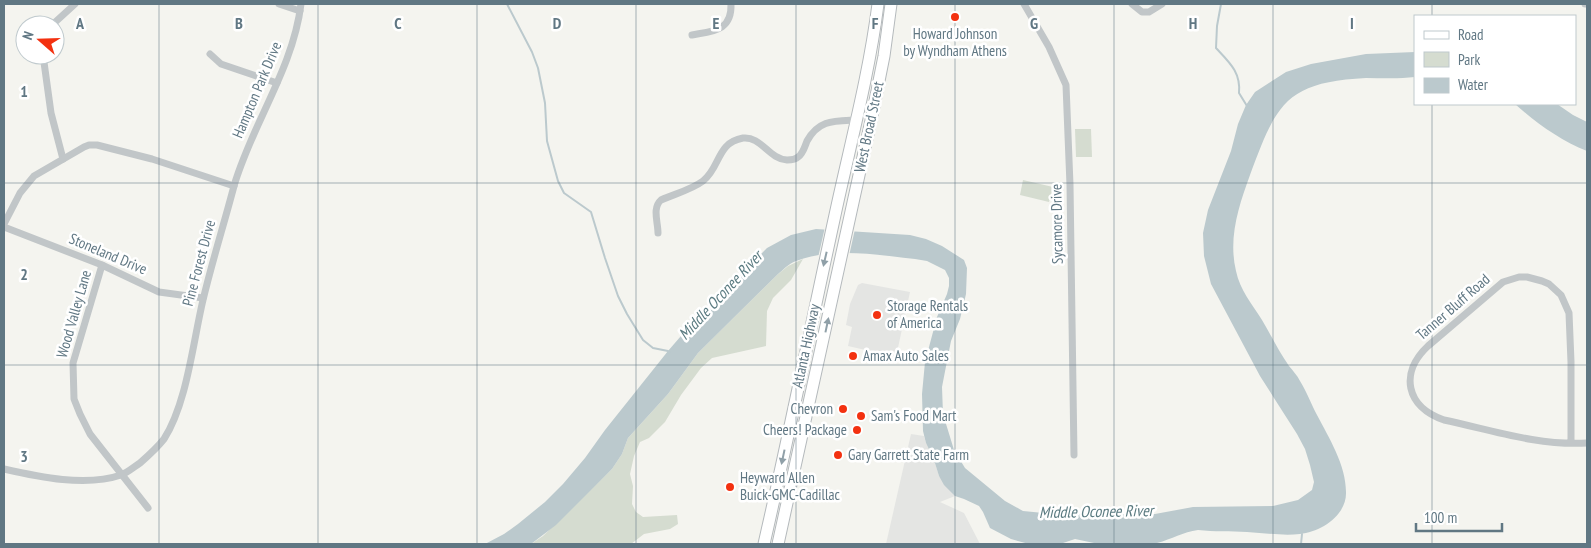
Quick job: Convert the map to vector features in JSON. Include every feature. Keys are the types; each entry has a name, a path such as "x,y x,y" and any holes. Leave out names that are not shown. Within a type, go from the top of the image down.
{"main road":[{"name":"West Broad Street","path":"830,236 857,120 878,4"},
{"name":"West Broad Street","path":"843,250 882,69 891,4"},
{"path":"868,66 882,69"},
{"name":"Atlanta Highway","path":"764,544 830,236"},
{"name":"Atlanta Highway","path":"778,544 843,250"}],"street":[{"path":"63,15 75,4"},
{"path":"279,4 301,7"},
{"path":"692,35 713,31 725,26 730,16 731,4"},
{"name":"Sycamore Drive","path":"1024,4 1049,48 1066,85 1071,195 1074,455"},
{"path":"1132,4 1142,12 1149,12 1162,4"},
{"name":"Hampton Park Drive","path":"234,186 242,161 277,83 297,27 301,7"},
{"path":"210,54 221,64 277,83"},
{"path":"44,65 51,113 63,159"},
{"path":"658,233 655,210 657,204 661,200 703,181 714,167 722,151 731,142 743,138 753,139 776,158 792,160 800,155 810,136 822,124 835,121 857,120"},
{"path":"4,226 20,193 34,176 84,147 93,145 152,159 234,186"},
{"name":"Pine Forest Drive","path":"4,469 68,480 122,475 150,454 164,438 184,388 203,298 234,186"},
{"name":"Stoneland Drive","path":"4,226 102,266 159,292 203,298"},
{"name":"Wood Valley Lane","path":"102,266 75,354 73,392 76,407 90,434 148,508"},
{"name":"Tanner Bluff Road","path":"1571,443 1569,313 1561,295 1542,280 1519,277 1503,282 1428,346 1413,365 1411,382 1413,395 1420,406 1430,414 1444,420 1540,441 1571,443 1587,442"}],"shaded area":[{"name":"Storage Rentals of America","path":"862,283 910,292 896,357 848,346 852,327 846,325 850,304 858,285"},
{"path":"911,434 924,436 939,476 955,496 940,502 964,513 980,544 886,544"}],"green space":[{"path":"1075,129 1091,129 1092,157 1076,157"},
{"path":"1023,180 1053,187 1049,202 1020,195"},
{"path":"803,259 791,280 773,298 767,311 766,346 712,358 701,368 681,395 665,422 649,438 640,442 634,456 630,474 633,486 632,504 636,512 643,517 677,515 678,524 670,529 644,534 631,544 531,544 543,536 612,469 622,454 628,438 668,394 698,353 777,275 788,266"}],"water":[{"path":"1414,52 1414,77 1339,80 1317,85 1301,92 1287,102 1277,115 1259,151 1246,186 1234,234 1234,259 1240,284 1282,355 1298,377 1340,462 1345,482 1345,500 1337,515 1324,526 1308,533 1294,535 1198,530 1157,543 1094,543 1075,539 1060,544 1029,544 1011,539 990,528 979,506 955,496 944,485 926,443 923,431 922,394 925,362 937,317 949,286 949,278 945,270 927,261 915,259 840,253 825,254 796,261 788,265 777,275 698,353 668,394 628,438 622,454 612,469 556,525 531,544 485,544 518,524 563,484 687,329 767,248 791,235 816,229 910,235 942,246 964,260 967,268 966,294 960,319 951,341 942,387 943,414 954,450 965,468 1005,501 1023,511 1054,514 1155,514 1193,507 1273,506 1298,500 1312,490 1314,482 1305,449 1260,376 1211,284 1204,256 1203,233 1208,210 1231,151 1238,124 1246,105 1255,92 1286,72 1311,64 1366,54"},
{"path":"1516,105 1558,105 1587,122 1587,151 1549,131"}],"pier":[{"path":"825,227 855,229 849,256 818,258"}],"waterway":[{"path":"507,4 532,52 538,68 545,103 547,141 558,181 564,193 591,212 618,296 643,340 653,348 670,353"},
{"path":"1221,4 1216,48 1230,63 1236,73 1239,93 1247,106"},
{"path":"1301,544 1302,534"}],"place":[{"name":"Howard Johnson by Wyndham Athens","path":"955,17"},
{"name":"Storage Rentals of America","path":"877,315"},
{"name":"Amax Auto Sales","path":"853,356"},
{"name":"Chevron","path":"843,409"},
{"name":"Sam's Food Mart","path":"861,416"},
{"name":"Cheers! Package","path":"857,430"},
{"name":"Gary Garrett State Farm","path":"838,455"},
{"name":"Heyward Allen Buick-GMC-Cadillac","path":"730,487"}],"water label":[{"name":"Middle Oconee River","path":"720,295"},
{"name":"Middle Oconee River","path":"1096,511"}]}
